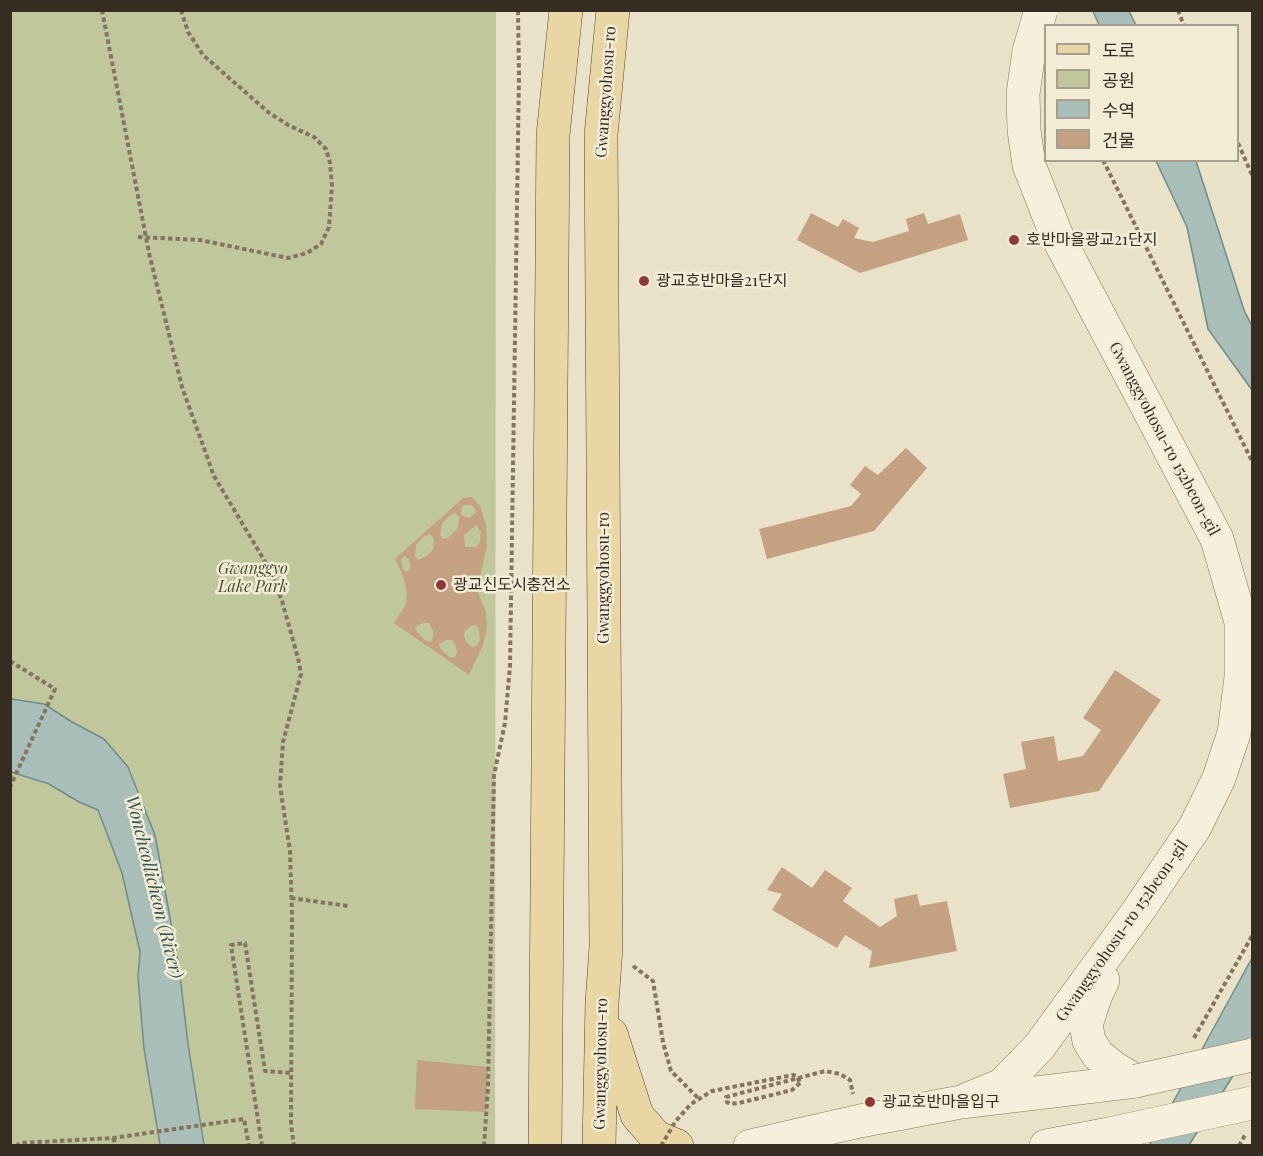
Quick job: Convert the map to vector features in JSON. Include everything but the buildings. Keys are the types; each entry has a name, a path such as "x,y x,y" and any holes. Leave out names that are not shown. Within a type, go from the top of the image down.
{"main road":[{"path":"545,1146 553,135 566,10"},
{"name":"Gwanggyohosu-ro","path":"599,1146 602,1003 606,947 601,135 612,10"},
{"path":"602,1003 637,1115 656,1137 676,1146"}],"street":[{"name":"Gwanggyohosu-ro 152beon-gil","path":"961,1102 1002,1085 1040,1047 1136,914 1195,827 1219,778 1234,733 1241,677 1240,622 1217,539 1056,234 1029,165 1024,130 1023,94 1029,51 1041,10"},
{"path":"1136,914 1095,997 1086,1025 1089,1041 1098,1055 1136,1081"},
{"path":"750,1146 860,1121 961,1102 1136,1081 1252,1055"},
{"path":"1046,1146 1252,1103"}],"path":[{"path":"102,10 146,238 172,351 214,476 270,570 282,601 301,674 283,742 280,786 290,851 291,1125 294,1146"},
{"path":"138,237 201,240 288,258 307,253 321,244 329,227 332,209 330,163 326,148 314,136 288,125 268,112 203,55 188,32 181,10"},
{"path":"484,1146 488,1087 494,775 505,723 510,666 518,10"},
{"path":"1239,145 1252,175"},
{"path":"1104,162 1252,461"},
{"path":"10,661 55,689 11,786"},
{"path":"291,898 348,906"},
{"path":"262,1146 231,945 246,943 265,1071 292,1073"},
{"path":"606,947 653,981 663,1042 671,1071 698,1098"},
{"path":"661,1146 675,1122 698,1098 712,1091 793,1075 797,1076 800,1083 792,1090 739,1103 727,1102 726,1097 825,1071 840,1074 850,1080 860,1121"},
{"path":"16,1146 20,1143 113,1138 244,1119 249,1146"},
{"path":"113,1138 114,1146"}],"green space":[{"name":"Gwanggyo Lake Park","path":"10,11 496,11 495,1145 11,1145"}],"water":[{"path":"1093,11 1129,11 1136,24 1099,24"},
{"path":"1156,162 1196,162 1244,310 1252,326 1252,390 1208,329 1187,227"},
{"name":"Woncheollicheon (River)","path":"11,699 44,704 104,739 128,767 155,835 179,967 204,1145 160,1145 144,1049 138,977 140,952 122,873 98,810 79,802 49,784 11,772"},
{"path":"1252,958 1252,1046 1189,1145 1149,1146"}],"place":[{"name":"호반마을광교21단지","path":"1014,240"},
{"name":"광교호반마을21단지","path":"644,281"},
{"name":"광교신도시충전소","path":"441,585"},
{"name":"광교호반마을입구","path":"870,1102"}]}
